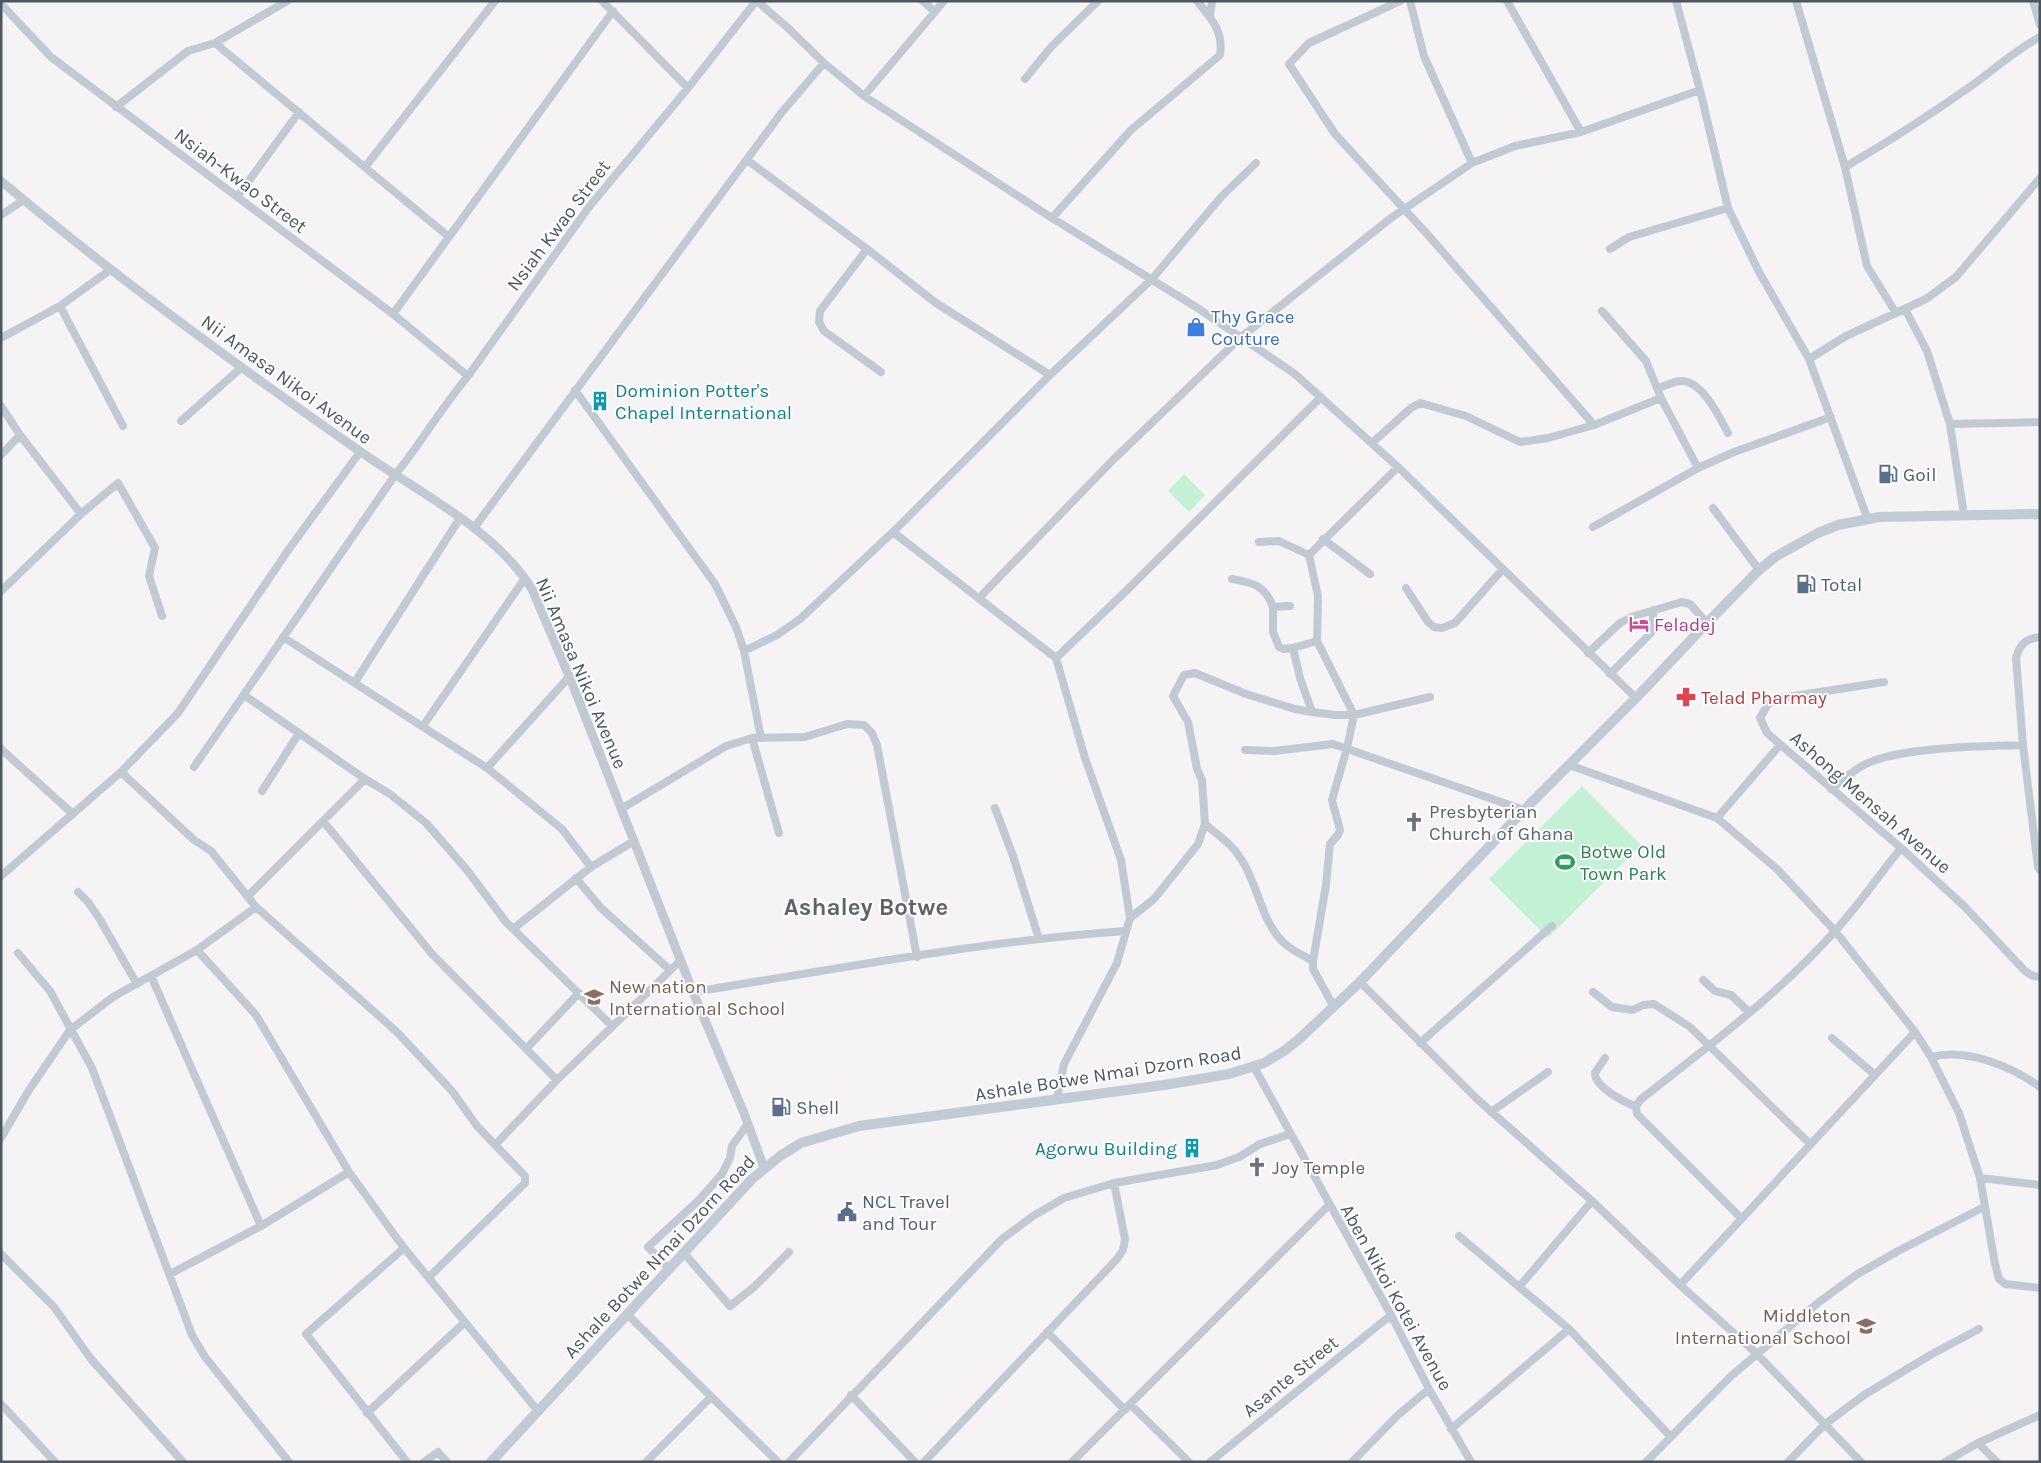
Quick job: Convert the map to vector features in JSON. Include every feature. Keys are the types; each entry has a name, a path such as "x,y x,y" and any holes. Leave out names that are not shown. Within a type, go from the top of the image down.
{"main road":[{"name":"Ashale Botwe Nmai Dzorn Road","path":"491,1462 668,1268 764,1168 801,1143 859,1126 945,1116 1056,1098 1164,1085 1229,1074 1254,1067 1284,1051 1334,1008 1524,810 1636,698 1706,623 1759,570 1775,557 1818,533 1838,525 1868,520 1911,516 2040,514"}],"street":[{"path":"116,107 188,51 215,43 287,1"},
{"path":"365,167 495,1"},
{"path":"602,1 688,88"},
{"path":"756,1 788,28 824,63 864,96 1052,218 1152,279 1280,363 1321,397 1398,467 1636,698"},
{"name":"Nsiah Kwao Street","path":"194,767 450,397 468,376 589,207 688,88 756,1"},
{"path":"923,1 935,12"},
{"path":"864,96 944,1"},
{"path":"1025,79 1051,47 1098,1"},
{"path":"1052,218 1131,130 1220,55 1222,44 1219,31 1210,16 1197,1"},
{"path":"1210,16 1212,1"},
{"path":"1400,1 1308,43 1289,64 1335,134 1491,307 1594,425"},
{"path":"1410,1 1424,56 1472,163"},
{"path":"1507,1 1581,132"},
{"path":"1676,1 1700,90 1728,208 1759,272 1809,359 1868,520"},
{"path":"2032,1 2040,25"},
{"path":"1796,2 1845,167 1867,266 1896,313"},
{"name":"Nsiah-Kwao Street","path":"1,4 51,57 393,314 468,376"},
{"path":"393,314 613,11"},
{"path":"1845,167 1914,125 1971,86 2026,44 2040,37"},
{"path":"215,43 449,236"},
{"path":"474,528 782,112 824,63"},
{"path":"979,598 1113,460 1240,338 1403,210 1472,163 1515,146 1581,132 1700,90"},
{"path":"237,198 299,112"},
{"path":"747,160 936,303 1050,374"},
{"path":"744,651 777,635 800,619 893,532 1050,374 1152,279 1221,197 1256,162"},
{"path":"1809,359 1846,336 1926,299 1956,277 2040,178"},
{"name":"Nii Amasa Nikoi Avenue","path":"1,181 110,270 360,452 474,528 503,552 525,578 532,589 569,677 764,1168"},
{"path":"1,215 24,200"},
{"path":"1610,249 1629,237 1728,208"},
{"path":"867,249 820,311 820,322 824,331 881,372"},
{"path":"1,338 60,306 110,270"},
{"path":"60,306 124,426"},
{"path":"1905,309 1926,351 1950,424 1964,515"},
{"path":"1602,310 1646,361 1661,398 1698,468"},
{"path":"181,421 242,366"},
{"path":"1658,388 1682,381 1690,383 1712,403 1728,433"},
{"path":"575,390 715,584 736,627 744,651 761,738"},
{"path":"1056,658 1321,397"},
{"path":"1372,443 1410,408 1420,403 1466,416 1520,442 1548,438 1594,425 1661,398"},
{"path":"1,406 20,435 80,514"},
{"path":"1593,526 1698,468 1734,452 1831,417"},
{"path":"1950,424 2040,422"},
{"path":"1,455 20,435"},
{"path":"1,876 121,772 178,713 289,549 360,452"},
{"path":"1309,554 1398,467"},
{"path":"1,591 80,514 118,483 155,548 149,576 162,616"},
{"path":"1713,508 1759,570"},
{"path":"355,682 460,518"},
{"path":"893,532 1056,658 1085,758 1121,860 1130,918 1117,963 1064,1064 1056,1098"},
{"path":"1323,539 1370,574"},
{"path":"1259,542 1279,540 1309,554"},
{"path":"1309,554 1318,596 1317,641 1354,715 1332,800 1340,830 1330,844 1326,885 1313,961 1313,968 1334,1008"},
{"path":"1406,588 1428,622 1434,627 1442,628 1455,622 1502,570"},
{"path":"423,726 525,578"},
{"path":"1232,579 1250,582 1261,587 1270,597 1273,607 1273,632 1280,647 1283,649 1293,648 1317,641"},
{"path":"1588,653 1620,623 1634,616 1654,610 1686,602 1690,604 1706,623"},
{"path":"1273,607 1290,606"},
{"path":"1610,674 1651,633 1654,610"},
{"path":"283,637 488,768 562,829 591,867"},
{"path":"2040,637 2028,638 2019,647 2016,658 2023,745 2038,867 2040,870"},
{"path":"1293,648 1300,678 1312,712"},
{"path":"1130,918 1154,899 1198,844 1205,824 1202,780 1197,770 1188,722 1173,696 1184,675 1195,673 1246,694 1296,709 1335,715 1354,715 1430,697"},
{"path":"488,768 569,677"},
{"name":"Ashong Mensah Avenue","path":"1884,682 1781,698 1768,704 1760,718 1767,734 1901,848 1965,907 2025,971 2033,976 2040,977"},
{"path":"244,695 365,779 390,794 426,823 467,870 513,929 612,1026"},
{"path":"621,809 726,746 752,738 805,737 847,724 864,725 872,733 877,744 917,957"},
{"path":"262,791 299,733"},
{"path":"752,738 779,834"},
{"path":"1245,750 1274,752 1333,744 1524,810"},
{"path":"1717,818 1780,745"},
{"path":"1831,789 1862,765 1892,755 2023,745"},
{"path":"1,749 73,814"},
{"path":"1569,765 1717,818 1777,869 1835,931 1915,1032 1931,1057 1959,1113 1980,1178 1995,1264 2000,1279 2005,1284 2040,1288"},
{"path":"121,772 194,840 212,851 256,907 397,1032 452,1091 477,1126 525,1176 525,1183 429,1276"},
{"path":"248,896 365,779"},
{"path":"995,808 1013,856 1039,939"},
{"path":"323,821 432,954 557,1080"},
{"path":"1205,824 1228,842 1242,860 1252,879 1260,902 1282,941 1292,950 1313,961"},
{"path":"513,929 591,867 634,841"},
{"path":"1741,1218 1637,1114 1636,1107 1640,1100 1709,1046 1792,974 1835,931 1901,848"},
{"path":"576,878 601,908 670,970"},
{"path":"78,892 99,918 137,984"},
{"path":"1,1138 29,1090 70,1030 113,997 197,950 256,907"},
{"path":"1420,1044 1552,926"},
{"path":"693,992 1039,939 1126,931"},
{"path":"197,950 256,1015 349,1172 404,1248 429,1276 538,1412"},
{"path":"18,954 50,991 92,1068 192,1335 205,1357 284,1460"},
{"path":"495,1145 557,1080 681,960"},
{"path":"151,976 261,1226"},
{"path":"1703,980 1715,991 1732,995 1749,1012"},
{"path":"1360,982 1420,1044 1492,1112 1592,1201 1680,1285 1756,1353 1861,1462"},
{"path":"1593,992 1612,1006 1633,1010 1643,1005 1654,1004 1690,1027 1810,1144"},
{"path":"526,1049 579,993"},
{"path":"1680,1285 1915,1032"},
{"path":"1832,1038 1875,1075"},
{"path":"1931,1057 1942,1054 1954,1054 1984,1060 2025,1076 2040,1087"},
{"path":"1605,1058 1595,1073 1596,1079 1616,1098 1636,1107"},
{"name":"Aben Nikoi Kotei Avenue","path":"1254,1067 1429,1389 1471,1462"},
{"path":"1492,1112 1548,1072"},
{"path":"668,1268 648,1247 700,1198 722,1174 730,1158 732,1146 748,1125"},
{"path":"789,1462 850,1395 1002,1239 1032,1216 1064,1198 1114,1183 1217,1165 1239,1157 1260,1144 1290,1134"},
{"path":"170,1274 261,1226 349,1172"},
{"path":"1980,1178 2040,1184"},
{"path":"924,1462 1123,1250 1125,1239 1114,1183"},
{"path":"1518,1287 1592,1201"},
{"path":"1072,1462 1329,1205"},
{"path":"1650,1460 1731,1376 1756,1353 1819,1302 1856,1275 1984,1207"},
{"path":"1459,1236 1569,1329 1671,1437"},
{"path":"404,1248 306,1334 407,1462"},
{"path":"683,1252 730,1306 754,1287 789,1252"},
{"path":"1,1254 54,1307 91,1359 183,1462"},
{"path":"627,1314 778,1462"},
{"name":"Asante Street","path":"1210,1462 1390,1315"},
{"path":"367,1413 465,1322"},
{"path":"1451,1429 1569,1329"},
{"path":"1788,1462 1824,1425 1894,1376 1979,1329"},
{"path":"1047,1332 1189,1462"},
{"path":"1352,1462 1398,1416 1429,1389"},
{"path":"850,1395 915,1462"},
{"path":"646,1462 711,1396"},
{"path":"1,1404 55,1462"},
{"path":"1945,1462 1978,1443 2040,1415"},
{"path":"1978,1443 1997,1462"},
{"path":"424,1462 438,1452 447,1462"}],"green space":[{"path":"1184,474 1205,495 1189,512 1168,491"},
{"name":"Botwe Old Town Park","path":"1582,786 1641,845 1548,938 1489,879"}],"place":[{"name":"Thy Grace Couture","path":"1196,327"},
{"name":"Dominion Potter's Chapel International","path":"600,401"},
{"name":"Goil","path":"1888,474"},
{"name":"Total","path":"1806,584"},
{"name":"Feladej","path":"1639,624"},
{"name":"Telad Pharmay","path":"1686,697"},
{"name":"Presbyterian Church of Ghana","path":"1414,822"},
{"name":"Botwe Old Town Park","path":"1565,862"},
{"name":"New nation International School","path":"594,997"},
{"name":"Shell","path":"781,1107"},
{"name":"Agorwu Building","path":"1192,1148"},
{"name":"Joy Temple","path":"1257,1167"},
{"name":"NCL Travel and Tour","path":"847,1212"},
{"name":"Middleton International School","path":"1866,1326"}],"district":[{"name":"Ashaley Botwe","path":"866,907"}]}
